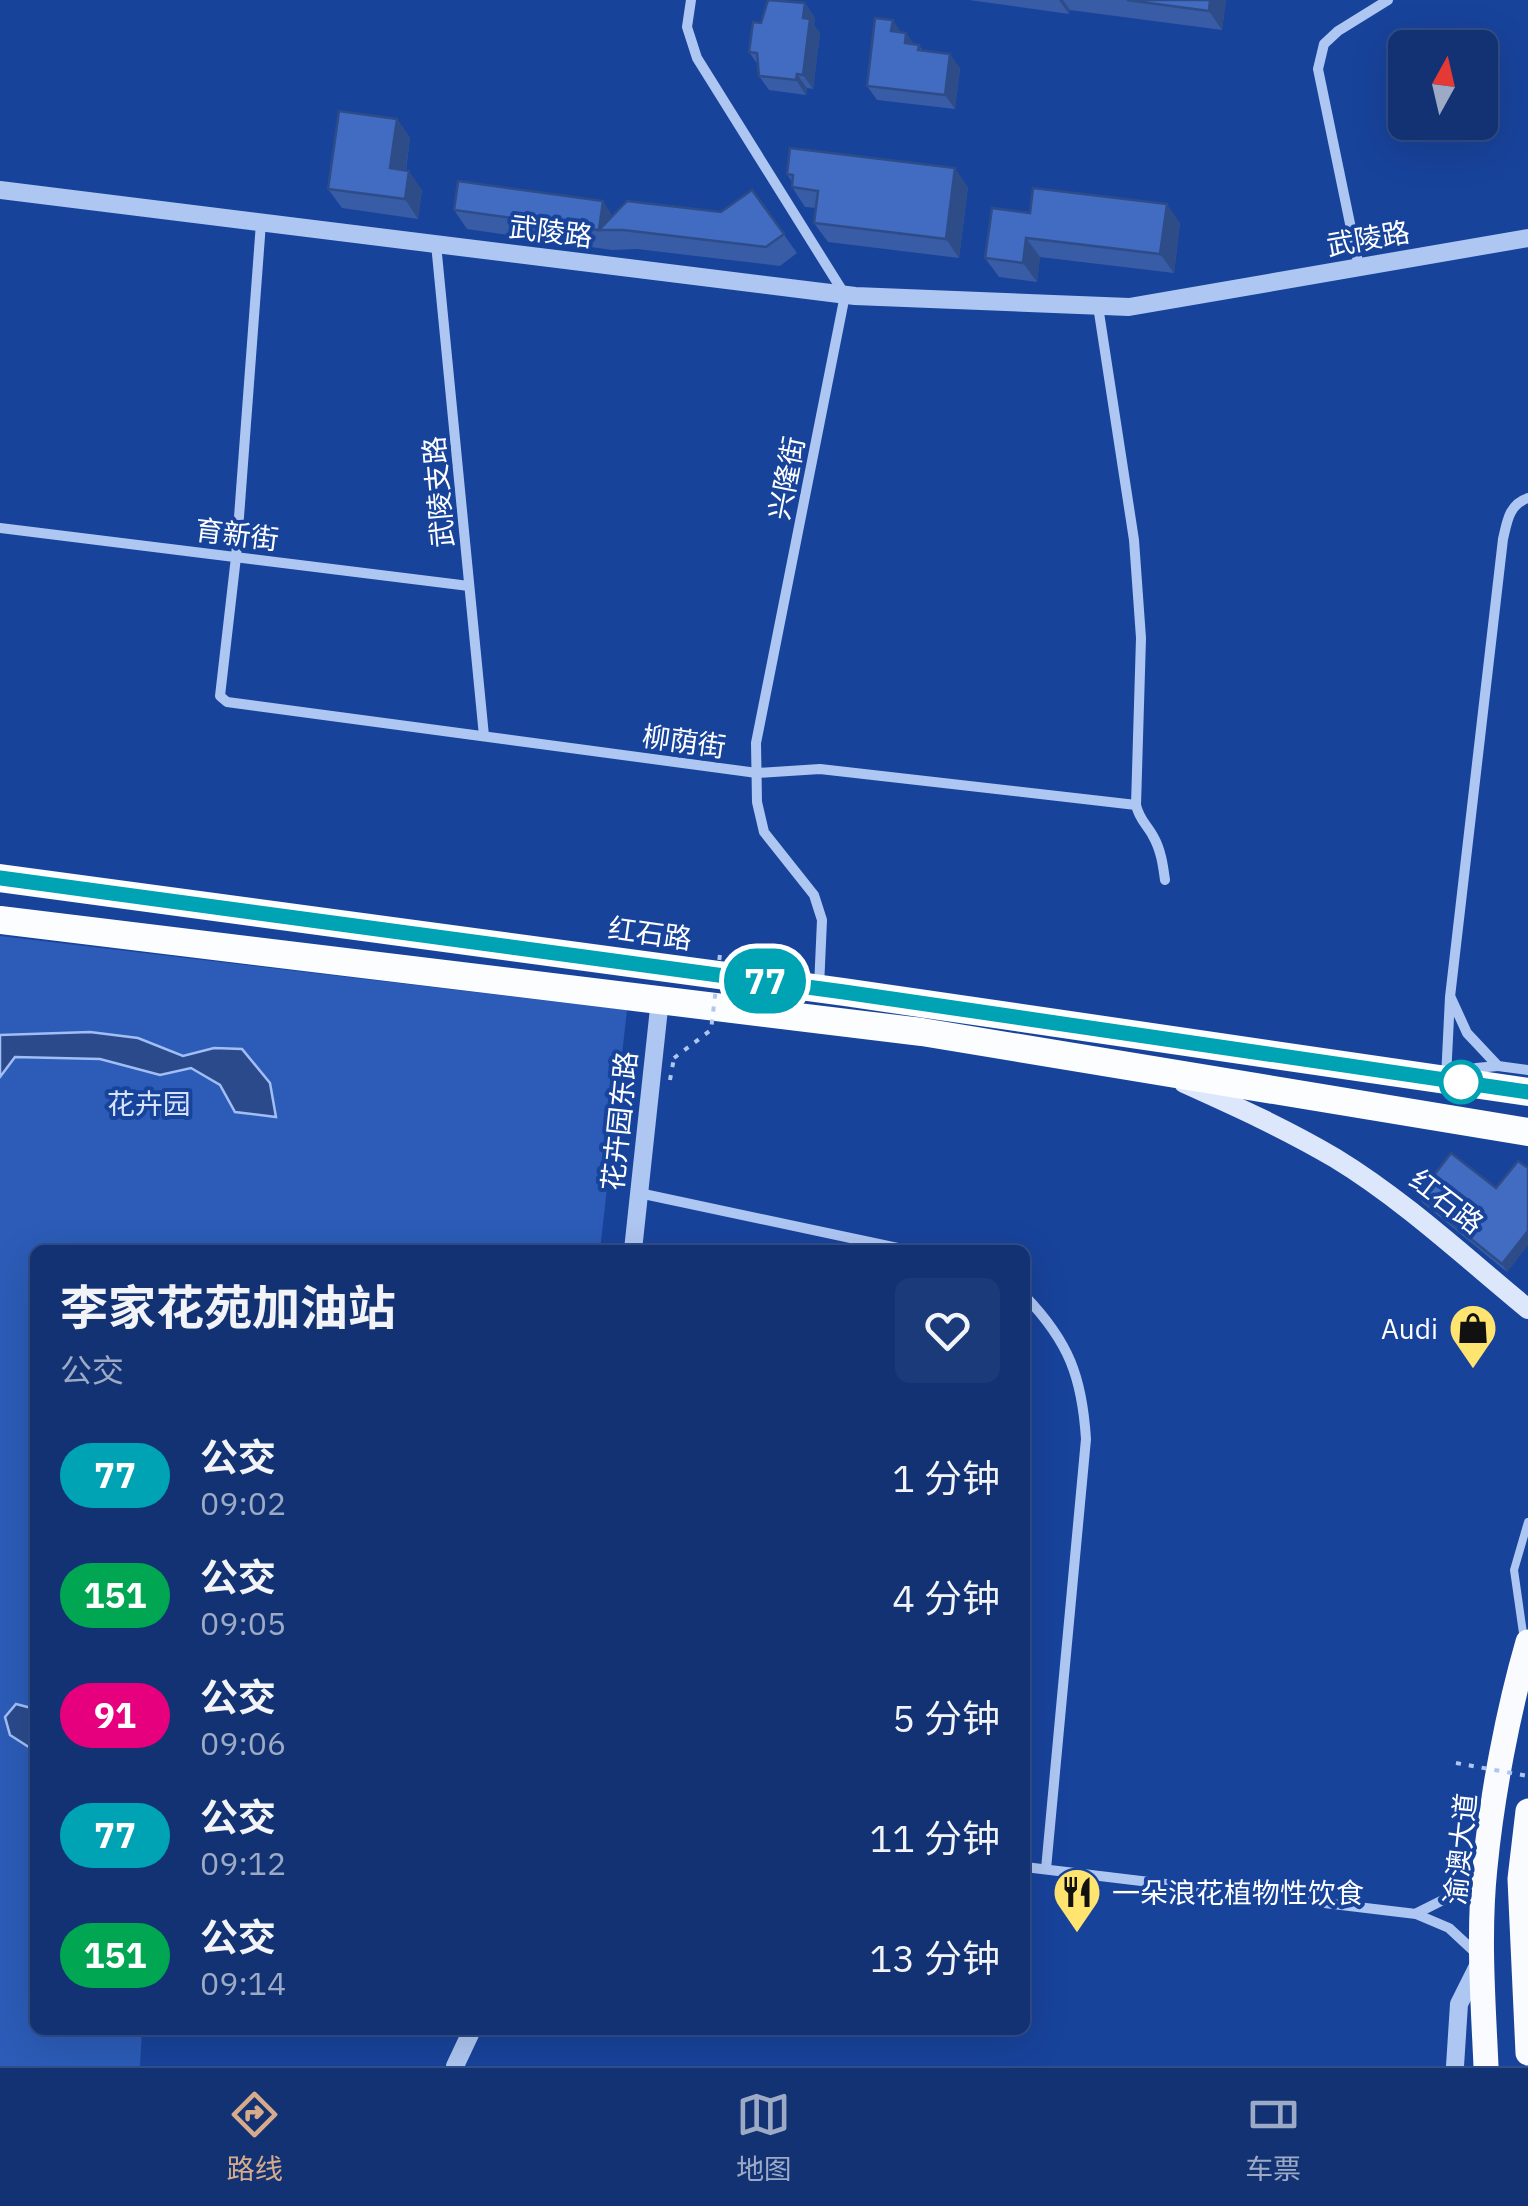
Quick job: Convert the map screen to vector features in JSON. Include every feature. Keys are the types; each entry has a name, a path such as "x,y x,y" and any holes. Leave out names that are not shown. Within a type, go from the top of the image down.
{"highway":[{"name":"红石路","path":"0,878 818,988 1528,1092"},
{"name":"红石路","path":"0,920 922,1032 1528,1132"}],"main road":[{"name":"红石路","path":"1159,1072 1256,1114 1337,1159 1416,1217 1528,1309"},
{"name":"渝澳大道","path":"1486,2066 1484,1870 1493,1804 1527,1647"},
{"path":"1528,1811 1520,1879 1528,2053"}],"street":[{"path":"691,0 687,27 698,58 845,295"},
{"path":"1359,267 1318,69 1324,44 1388,0"},
{"name":"武陵路","path":"0,190 845,295 1129,307 1528,238"},
{"path":"236,557 261,222"},
{"name":"武陵支路","path":"436,244 484,736"},
{"name":"兴隆街","path":"818,988 822,920 814,895 764,832 757,802 756,743 845,295"},
{"path":"1098,306 1134,540 1141,638 1136,806 1162,856 1165,880"},
{"path":"1528,498 1510,512 1503,539 1450,997 1446,1080 1476,1068 1528,1070"},
{"name":"育新街","path":"0,528 469,586"},
{"name":"柳荫街","path":"236,557 220,696 227,702 757,773 820,769 1136,806"},
{"path":"1450,997 1467,1033 1498,1066"},
{"name":"花卉园东路","path":"634,1245 660,998"},
{"path":"640,1193 884,1245"},
{"path":"1030,1303 1070,1355 1084,1396 1085,1425 1046,1869"},
{"path":"1030,1868 1416,1914 1450,1928 1482,1959 1459,2004 1455,2066"},
{"path":"1416,1914 1457,1893 1484,1870"},
{"path":"455,2066 470,2035"}],"lane":[{"path":"1527,1647 1514,1570 1528,1522"}],"path":[{"path":"674,1058 711,1030 720,954"},
{"path":"1456,1764 1528,1776"}],"green space":[{"name":"花卉园","path":"0,936 627,1010 601,1245 30,1245 30,2035 142,2035 140,2066 0,2066"}],"shaded area":[{"path":"90,1032 138,1038 183,1056 214,1048 242,1049 270,1083 276,1117 235,1112 220,1085 191,1068 160,1075 100,1059 15,1057 0,1077 0,1035"},
{"path":"16,1704 30,1708 30,1748 10,1735 5,1717"}],"building":[{"path":"768,0 805,3 803,18 810,19 803,75 797,74 796,80 759,76 757,53 749,52 753,22 761,23"},
{"path":"1127,0 1210,0 1209,11"},
{"path":"875,18 893,20 891,31 906,33 905,43 919,45 918,50 950,54 945,95 867,86"},
{"path":"339,111 397,119 390,168 409,171 405,199 328,189"},
{"path":"790,148 955,168 946,239 814,223 818,191 792,187 793,175 787,174"},
{"path":"458,181 603,201 599,230 454,210"},
{"path":"1033,188 1167,204 1160,254 1026,238 1023,263 985,258 992,208 1030,213"},
{"path":"752,190 784,234 766,247 599,230 627,201 721,212"},
{"path":"1451,1153 1496,1188 1518,1161 1528,1168 1528,1231 1502,1264 1418,1196"}],"bus line":[{"name":"77","path":"0,878 844,992 1528,1092"}],"place":[{"name":"Audi","path":"1473,1370"},
{"name":"一朵浪花植物性饮食","path":"1077,1934"}]}
